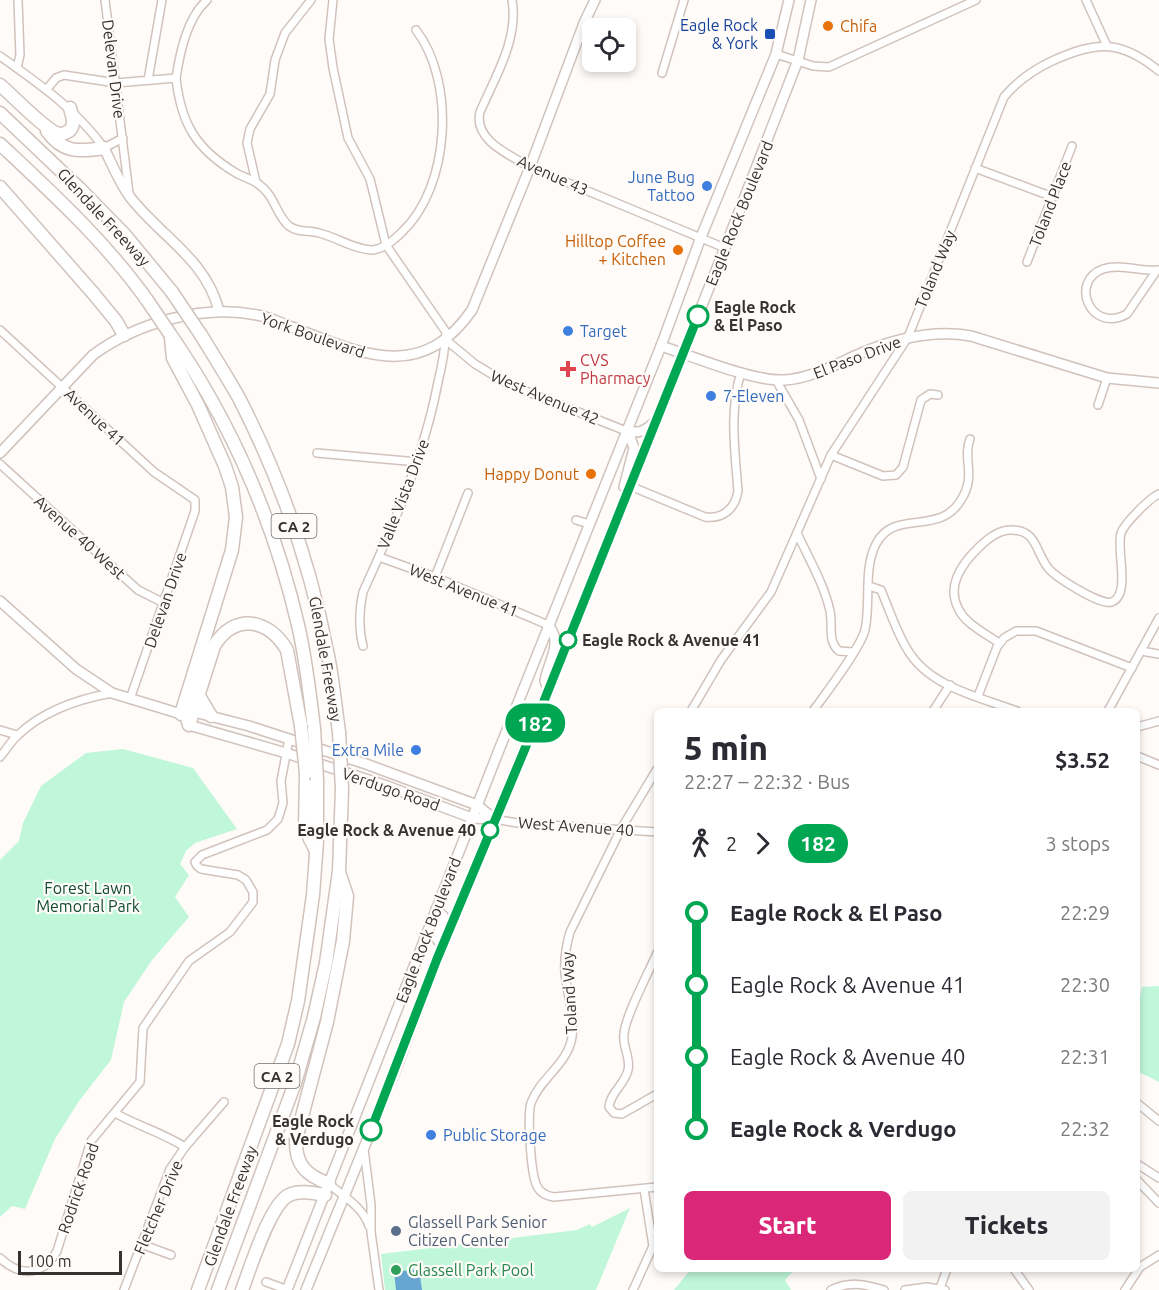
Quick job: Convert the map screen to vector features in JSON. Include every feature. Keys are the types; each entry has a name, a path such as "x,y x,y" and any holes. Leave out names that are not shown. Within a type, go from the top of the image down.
{"highway":[{"path":"0,85 40,122 57,134 65,133 72,127 74,121 70,108"},
{"name":"Glendale Freeway","path":"0,113 125,235 172,292 201,335 238,396 288,508 314,591 328,652 339,732 342,789 339,871 326,963 295,1083 218,1290"},
{"path":"40,122 53,140 62,147 84,151 104,148"},
{"name":"Glendale Freeway","path":"0,144 70,210 128,273 216,408 260,501 277,549 298,626 314,729 317,780 313,895 300,990 288,1044 198,1290"},
{"path":"0,187 93,293 116,321 124,335"},
{"path":"172,338 173,358 198,405 225,466 232,487 236,517 234,541 227,567 181,714"},
{"path":"189,725 214,646 219,639 228,630 238,626 257,624 274,632 287,650 301,726 306,773 305,829 316,853"},
{"path":"199,696 211,716"},
{"path":"327,1189 301,1166 296,1151 296,1139 327,1022 343,941 347,896 339,871"},
{"path":"242,1290 269,1220 282,1199 296,1193 327,1189"}],"main road":[{"name":"York Boulevard","path":"0,453 93,355 124,335 147,326 219,311 260,315 359,353 373,356 403,356 419,352 446,340 464,322 472,310 595,0"},
{"name":"Eagle Rock Boulevard","path":"287,1290 548,625 661,346 700,237 776,54 789,0"},
{"name":"Eagle Rock Boulevard","path":"306,1290 725,248 798,60 811,0"},
{"path":"104,148 129,196 191,258 208,281 215,294 219,311"},
{"name":"El Paso Drive","path":"661,346 741,372 776,380 810,375 872,349 908,337 945,333 971,336 1107,378 1159,383"},
{"path":"626,431 633,433 644,431 658,417"},
{"path":"619,514 634,448 626,431"},
{"name":"Verdugo Road","path":"0,601 76,669 112,693 181,714 194,712 211,716 366,764 477,805 494,819"},
{"path":"548,625 556,639 545,681 548,689"},
{"path":"181,714 189,725"},
{"name":"Verdugo Road","path":"189,725 286,753 387,786 472,818 494,819"},
{"path":"436,909 444,917 437,939 443,946"}],"street":[{"path":"17,68 20,55 18,0"},
{"name":"Delevan Drive","path":"105,0 129,196"},
{"path":"148,80 162,0"},
{"path":"207,0 187,34 176,78 182,111 188,127 198,143 214,157 237,174 256,182 270,194 282,218 289,225 298,231 317,232 362,249 374,250 386,245 410,225 420,211 437,166 442,114 437,75 426,44 416,30"},
{"path":"256,182 247,143 250,129 270,94 275,60 285,33 311,0"},
{"path":"333,0 329,39 348,138 370,179 386,245"},
{"name":"Avenue 43","path":"512,0 514,16 512,37 480,112 479,122 483,135 530,167 725,248"},
{"path":"662,73 684,0"},
{"path":"776,54 813,66 829,67 976,0"},
{"path":"1086,0 1107,46"},
{"name":"Toland Way","path":"693,708 721,660 771,592 798,535 831,455 908,337 1000,105 1012,87 1030,73 1074,51 1091,46 1107,46 1131,52 1159,70"},
{"path":"0,56 70,108 93,132 104,148"},
{"path":"47,89 56,78 64,75 116,83 176,78"},
{"name":"Delevan Drive","path":"104,148 123,138"},
{"name":"Toland Place","path":"1027,262 1072,146"},
{"path":"975,168 1053,197"},
{"name":"West Avenue 42","path":"386,245 443,326 446,340 475,364 508,384 626,431"},
{"path":"1112,267 1158,270 1133,307 1120,318 1104,319 1087,303 1088,283 1091,277 1100,270 1112,267"},
{"name":"Avenue 41","path":"0,330 154,472 195,500"},
{"name":"Valle Vista Drive","path":"363,646 359,628 359,611 363,592 418,462 435,400 446,340"},
{"path":"630,486 705,517 718,517 730,510 738,491 732,414 734,396 741,372"},
{"path":"1098,405 1107,378"},
{"path":"776,380 799,420 821,479"},
{"path":"831,455 882,476 896,475 903,467 921,400 930,394 938,395"},
{"path":"815,708 864,632 875,545 885,532 899,524 922,523 940,518 961,502 970,475 966,448 970,439"},
{"path":"317,453 418,462"},
{"name":"Avenue 40 West","path":"0,464 138,590 164,603"},
{"path":"435,577 468,493"},
{"path":"999,643 963,617 954,594 961,570 989,537 1002,530 1022,532 1034,541 1046,565 1056,575 1100,602 1109,603 1118,598 1122,589 1120,542 1123,529 1151,498 1159,494"},
{"name":"Delevan Drive","path":"130,699 195,511 195,500"},
{"path":"576,520 589,524"},
{"path":"798,535 826,598 830,612 833,643 840,651 853,652"},
{"name":"West Avenue 41","path":"379,557 435,577 548,625"},
{"path":"869,586 881,590 902,639 913,658 930,675 1002,708"},
{"path":"1110,708 1159,618"},
{"path":"978,696 999,643 1010,633 1029,630 1132,668"},
{"path":"1141,651 1159,654"},
{"path":"935,708 950,686"},
{"path":"0,757 17,735 42,717 91,697 112,693"},
{"path":"1140,726 1159,721"},
{"path":"0,730 17,735"},
{"name":"Rodrick Road","path":"0,1258 9,1266 26,1272 44,1266 52,1260 57,1251 92,1141 140,1082 144,1028 189,961 230,932 253,902 253,892 246,880 238,875 201,869 197,866 196,859 267,830 278,819 283,803 281,781 289,739"},
{"path":"1140,757 1159,765"},
{"name":"Toland Way","path":"644,1189 554,1197 543,1194 535,1179 528,1120 535,1095 565,1056 572,1039 565,972 570,932 621,830 654,774"},
{"name":"West Avenue 40","path":"494,819 517,823 654,832"},
{"path":"654,960 625,1027 624,1041 629,1062 628,1069 609,1103 611,1111 618,1115 622,1114 654,1096"},
{"name":"Fletcher Drive","path":"124,1290 170,1169 185,1147 224,1102"},
{"path":"1140,1105 1159,1121"},
{"path":"115,1113 185,1147"},
{"path":"363,1146 379,1290"},
{"path":"1140,1166 1159,1178"},
{"path":"1140,1183 1159,1203"},
{"path":"633,1290 653,1246 644,1189 654,1187"},
{"path":"327,1189 343,1196 361,1211 367,1218 371,1232"},
{"path":"141,1244 171,1255"},
{"path":"1140,1267 1159,1255"},
{"path":"904,1290 916,1287 943,1289 946,1272"},
{"path":"1016,1272 1029,1290"},
{"path":"1125,1290 1137,1272"},
{"path":"266,1282 287,1290"},
{"path":"831,1290 841,1285 858,1284 884,1290"}],"green space":[{"name":"Forest Lawn Memorial Park","path":"123,749 193,768 237,829 195,843 186,851 180,864 189,875 175,897 189,917 152,960 124,1002 111,1060 79,1101 55,1139 25,1209 12,1206 0,1217 0,860 19,841 23,823 41,786 86,753"},
{"path":"1159,986 1159,1082 1140,1072 1142,987"},
{"path":"630,1208 596,1290 385,1290 381,1254 577,1230 590,1224 592,1227"},
{"path":"689,1272 792,1272 785,1280 791,1290 674,1290"}],"water":[{"path":"419,1269 422,1290 396,1290 394,1272"}],"bus line":[{"name":"182","path":"371,1130 437,959 524,751 698,316"}],"place":[{"name":"Chifa","path":"828,26"},
{"name":"Eagle Rock & York","path":"770,34"},
{"name":"June Bug Tattoo","path":"707,186"},
{"name":"Hilltop Coffee + Kitchen","path":"678,250"},
{"name":"Eagle Rock & El Paso","path":"698,316"},
{"name":"Target","path":"568,331"},
{"name":"CVS Pharmacy","path":"568,369"},
{"name":"7-Eleven","path":"711,396"},
{"name":"Happy Donut","path":"591,474"},
{"name":"Eagle Rock & Avenue 41","path":"568,640"},
{"name":"Extra Mile","path":"416,750"},
{"name":"Eagle Rock & Avenue 40","path":"490,830"},
{"name":"Eagle Rock & Verdugo","path":"371,1130"},
{"name":"Public Storage","path":"431,1135"},
{"name":"Glassell Park Senior Citizen Center","path":"396,1231"},
{"name":"Glassell Park Pool","path":"396,1270"}]}
